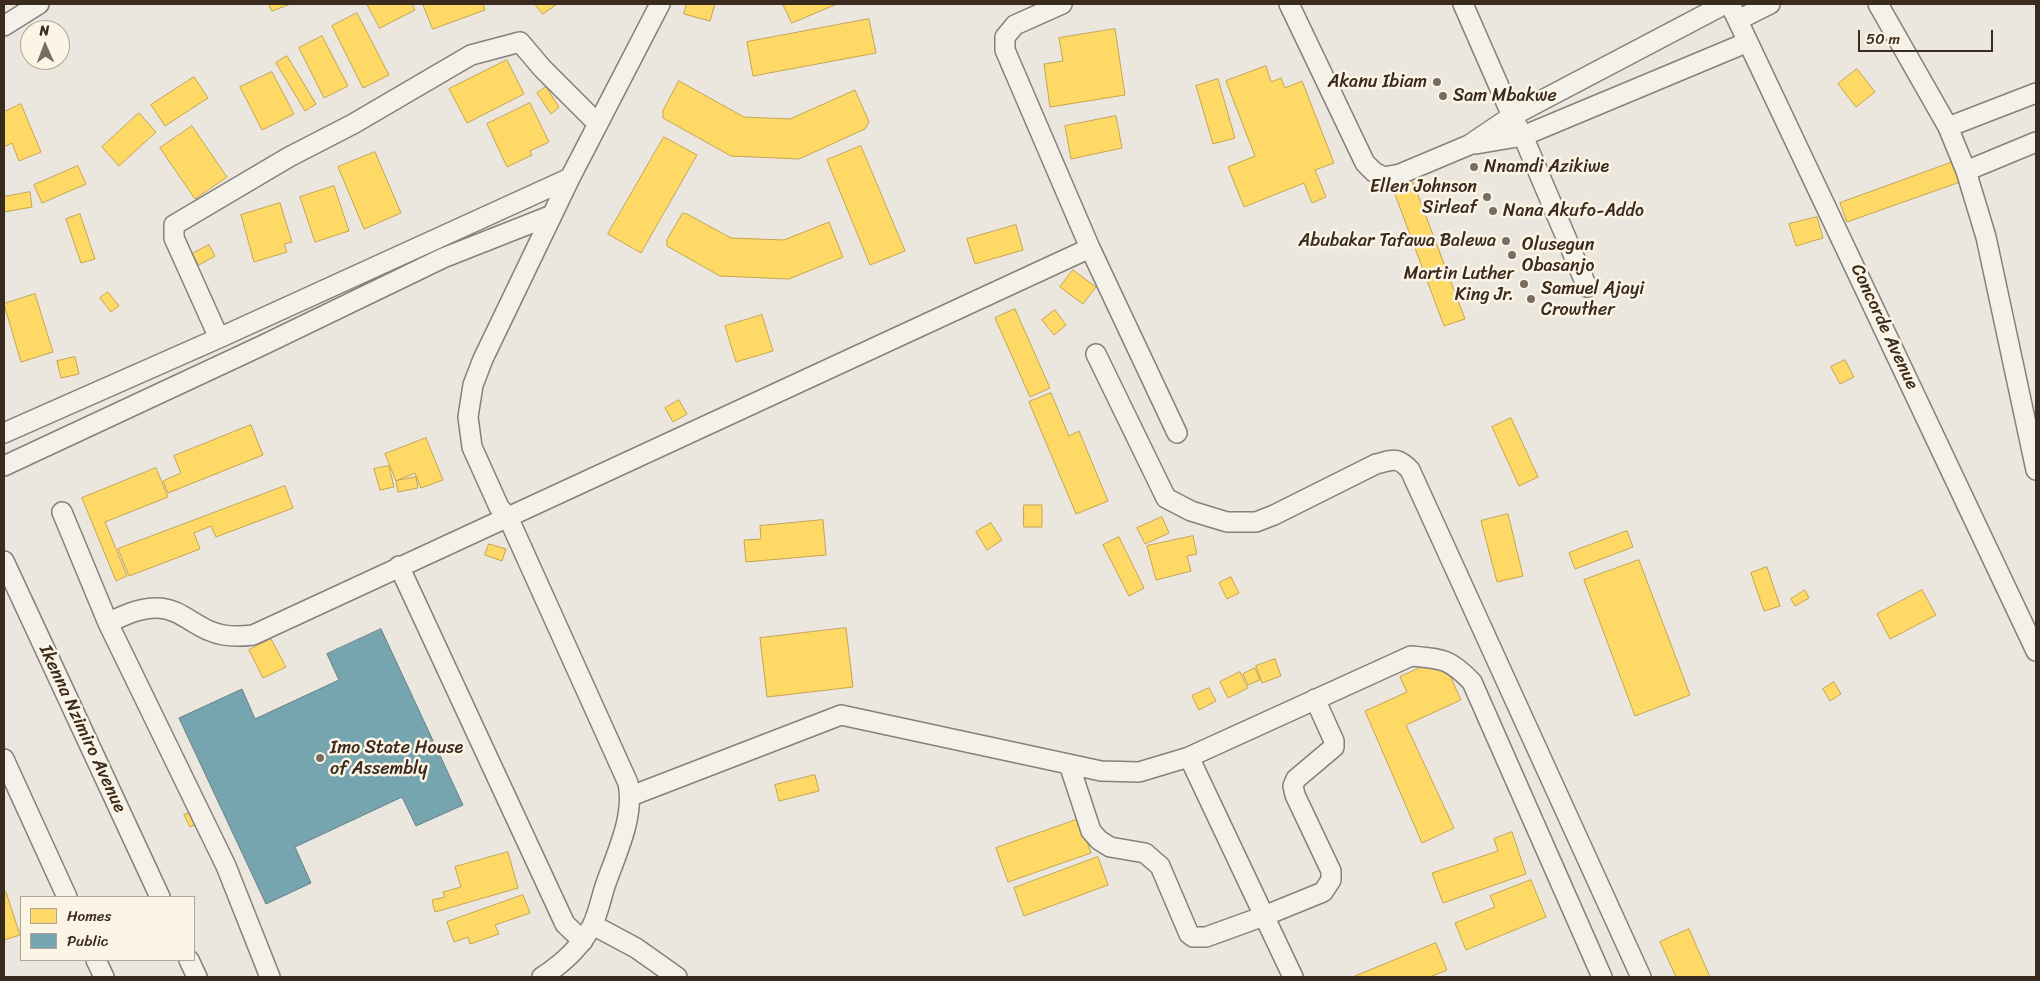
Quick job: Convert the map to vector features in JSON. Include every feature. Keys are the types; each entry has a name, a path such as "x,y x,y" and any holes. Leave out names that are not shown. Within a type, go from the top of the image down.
{"street":[{"path":"4,26 39,4"},
{"path":"542,977 562,964 593,925 628,818 631,796 628,783 508,517 499,507 472,448 468,417 473,385 483,359 570,178 660,4"},
{"path":"1062,4 1015,25 1005,37 1006,50 1090,248 1177,433"},
{"path":"1289,4 1365,163 1374,172 1384,177 1400,174 1469,145 1512,116 1725,4"},
{"path":"1463,4 1512,116 1523,136 1587,287"},
{"path":"1734,12 1770,4"},
{"path":"1878,4 1948,127 1966,170 1986,237 2036,470"},
{"name":"Concorde Avenue","path":"1734,12 2036,651"},
{"path":"219,338 174,238 174,225 289,157 353,124 471,55 520,42 542,68 598,124"},
{"path":"1469,145 1523,136 1748,42"},
{"path":"1948,127 2036,93"},
{"path":"1966,170 2036,142"},
{"path":"4,433 219,338 570,178"},
{"path":"4,466 270,342 443,258 552,215"},
{"path":"108,623 132,611 158,608 182,614 210,631 235,637 253,635 1090,248"},
{"path":"1096,354 1166,498 1191,511 1226,522 1256,522 1274,515 1376,464 1392,460 1402,461 1410,470 1642,977"},
{"path":"62,512 108,623 226,866 270,977"},
{"name":"Ikenna Nzimiro Avenue","path":"4,561 160,896"},
{"path":"399,566 565,924 582,941"},
{"path":"631,796 841,715 1101,771 1139,772 1189,757 1411,656 1440,659 1457,666 1472,682 1602,977"},
{"path":"1069,764 1091,831 1099,840 1110,847 1145,854 1160,866 1189,934 1193,937 1206,937 1323,892 1331,880 1331,871 1295,795 1293,786 1296,779 1334,747 1334,741 1315,699"},
{"path":"1189,757 1293,977"},
{"path":"4,759 67,896"},
{"path":"593,925 636,948 677,977"},
{"path":"96,961 104,977"},
{"path":"189,961 197,977"}],"building: Homes":[{"path":"269,4 291,4 272,11"},
{"path":"367,4 412,4 415,10 380,28"},
{"path":"423,4 483,4 485,10 433,29"},
{"path":"535,4 557,4 543,14"},
{"path":"687,4 715,4 710,21 684,14"},
{"path":"783,4 837,4 792,23"},
{"path":"357,13 389,75 363,88 332,26"},
{"path":"869,19 876,53 753,76 747,42"},
{"path":"1115,29 1125,95 1050,107 1044,64 1063,61 1059,38"},
{"path":"322,36 348,86 324,98 299,48"},
{"path":"287,56 316,104 305,111 276,63"},
{"path":"507,60 524,94 467,123 449,89"},
{"path":"1266,66 1271,82 1281,78 1285,88 1302,81 1334,163 1315,170 1326,197 1312,203 1304,183 1244,207 1228,167 1255,156 1226,81"},
{"path":"1857,69 1875,92 1856,107 1838,84"},
{"path":"272,72 294,114 262,130 240,87"},
{"path":"194,77 208,98 165,126 151,105"},
{"path":"1218,79 1235,138 1213,144 1196,86"},
{"path":"679,81 744,117 790,119 855,90 869,122 865,129 799,159 731,156 663,118 663,111"},
{"path":"546,87 559,107 551,114 537,93"},
{"path":"530,103 549,142 530,151 532,155 507,167 487,124"},
{"path":"21,104 41,152 19,161 12,143 4,147 4,112"},
{"path":"139,113 156,132 119,166 102,147"},
{"path":"1116,116 1122,148 1071,159 1065,126"},
{"path":"192,126 227,177 195,199 160,148"},
{"path":"664,137 697,155 641,253 608,234"},
{"path":"861,146 905,251 870,265 827,160"},
{"path":"375,152 401,213 364,229 338,167"},
{"path":"1953,162 1960,182 1847,222 1840,203"},
{"path":"78,166 86,184 42,203 34,185"},
{"path":"1413,182 1465,319 1444,326 1393,189"},
{"path":"334,186 349,231 315,242 300,197"},
{"path":"30,192 32,207 4,212 4,197"},
{"path":"280,203 292,242 284,244 287,252 254,262 241,215"},
{"path":"683,213 731,238 784,240 829,222 843,257 789,279 720,276 667,246 667,240"},
{"path":"80,214 95,259 81,263 66,219"},
{"path":"1817,217 1823,238 1796,246 1789,224"},
{"path":"1016,225 1023,250 975,264 967,239"},
{"path":"209,245 215,256 199,265 192,254"},
{"path":"1073,270 1096,287 1083,304 1060,287"},
{"path":"108,292 119,306 111,312 100,298"},
{"path":"35,294 53,352 21,362 4,304"},
{"path":"1015,309 1050,388 1030,397 995,318"},
{"path":"1055,310 1066,325 1054,335 1042,320"},
{"path":"762,315 773,351 736,362 725,326"},
{"path":"75,357 79,374 61,378 57,361"},
{"path":"1845,360 1854,377 1840,384 1831,367"},
{"path":"1051,393 1069,436 1079,431 1108,501 1076,514 1029,402"},
{"path":"679,400 687,414 673,422 665,408"},
{"path":"1511,418 1538,477 1519,486 1492,427"},
{"path":"251,425 263,455 168,493 163,481 181,473 174,456"},
{"path":"426,438 443,480 421,488 415,473 396,481 385,454"},
{"path":"389,466 394,487 380,490 374,469"},
{"path":"156,468 168,497 105,522 127,576 116,581 82,498"},
{"path":"416,477 418,488 398,492 396,481"},
{"path":"285,486 293,508 216,537 211,526 194,533 200,549 129,576 118,549"},
{"path":"1024,505 1042,505 1042,527 1024,527"},
{"path":"1508,514 1523,576 1497,582 1481,521"},
{"path":"1162,517 1169,533 1145,544 1137,528"},
{"path":"823,520 826,555 746,562 744,540 761,539 760,526"},
{"path":"991,523 1002,540 987,550 976,532"},
{"path":"1627,531 1633,547 1575,569 1569,553"},
{"path":"1193,536 1197,554 1187,556 1191,571 1156,580 1147,546"},
{"path":"1119,537 1144,588 1129,596 1103,545"},
{"path":"489,544 506,549 502,561 485,555"},
{"path":"1639,560 1690,695 1635,716 1584,580"},
{"path":"1767,567 1780,606 1764,611 1751,573"},
{"path":"1231,577 1239,593 1227,599 1219,583"},
{"path":"1805,590 1809,598 1795,606 1791,599"},
{"path":"1922,590 1936,615 1890,639 1877,614"},
{"path":"846,628 853,687 767,697 760,638"},
{"path":"271,639 286,667 263,678 249,650"},
{"path":"1442,658 1461,700 1406,725 1454,828 1422,843 1365,711 1407,692 1400,677"},
{"path":"1275,659 1281,676 1262,683 1256,666"},
{"path":"1255,668 1260,680 1248,685 1243,674"},
{"path":"1240,672 1248,688 1228,698 1220,682"},
{"path":"1834,682 1841,694 1830,701 1823,689"},
{"path":"1209,688 1216,701 1199,710 1192,696"},
{"path":"815,775 819,791 779,801 775,785"},
{"path":"205,805 211,818 190,827 184,815"},
{"path":"1079,819 1091,853 1008,882 996,848"},
{"path":"1512,832 1526,874 1443,903 1432,873 1498,851 1494,839"},
{"path":"508,852 518,888 435,912 432,900 445,897 443,892 461,887 455,867"},
{"path":"1098,857 1108,885 1024,916 1014,888"},
{"path":"1531,880 1546,917 1466,950 1455,923 1495,907 1490,896"},
{"path":"6,892 20,935 4,940 4,893"},
{"path":"523,895 530,913 495,925 499,934 470,944 468,937 454,942 447,922"},
{"path":"1689,929 1710,977 1676,977 1660,942"},
{"path":"1436,943 1447,970 1430,977 1353,977"}],"building: Public":[{"name":"Imo State House of Assembly","path":"381,629 463,805 416,826 402,797 295,847 311,883 266,904 179,718 242,689 255,719 339,680 327,654"}],"place":[{"name":"Akanu Ibiam","path":"1437,82"},
{"name":"Sam Mbakwe","path":"1443,96"},
{"name":"Nnamdi Azikiwe","path":"1474,167"},
{"name":"Ellen Johnson Sirleaf","path":"1487,197"},
{"name":"Nana Akufo-Addo","path":"1493,211"},
{"name":"Abubakar Tafawa Balewa","path":"1506,241"},
{"name":"Olusegun Obasanjo","path":"1512,255"},
{"name":"Martin Luther King Jr.","path":"1524,284"},
{"name":"Samuel Ajayi Crowther","path":"1531,299"},
{"name":"Imo State House of Assembly","path":"320,758"}]}
